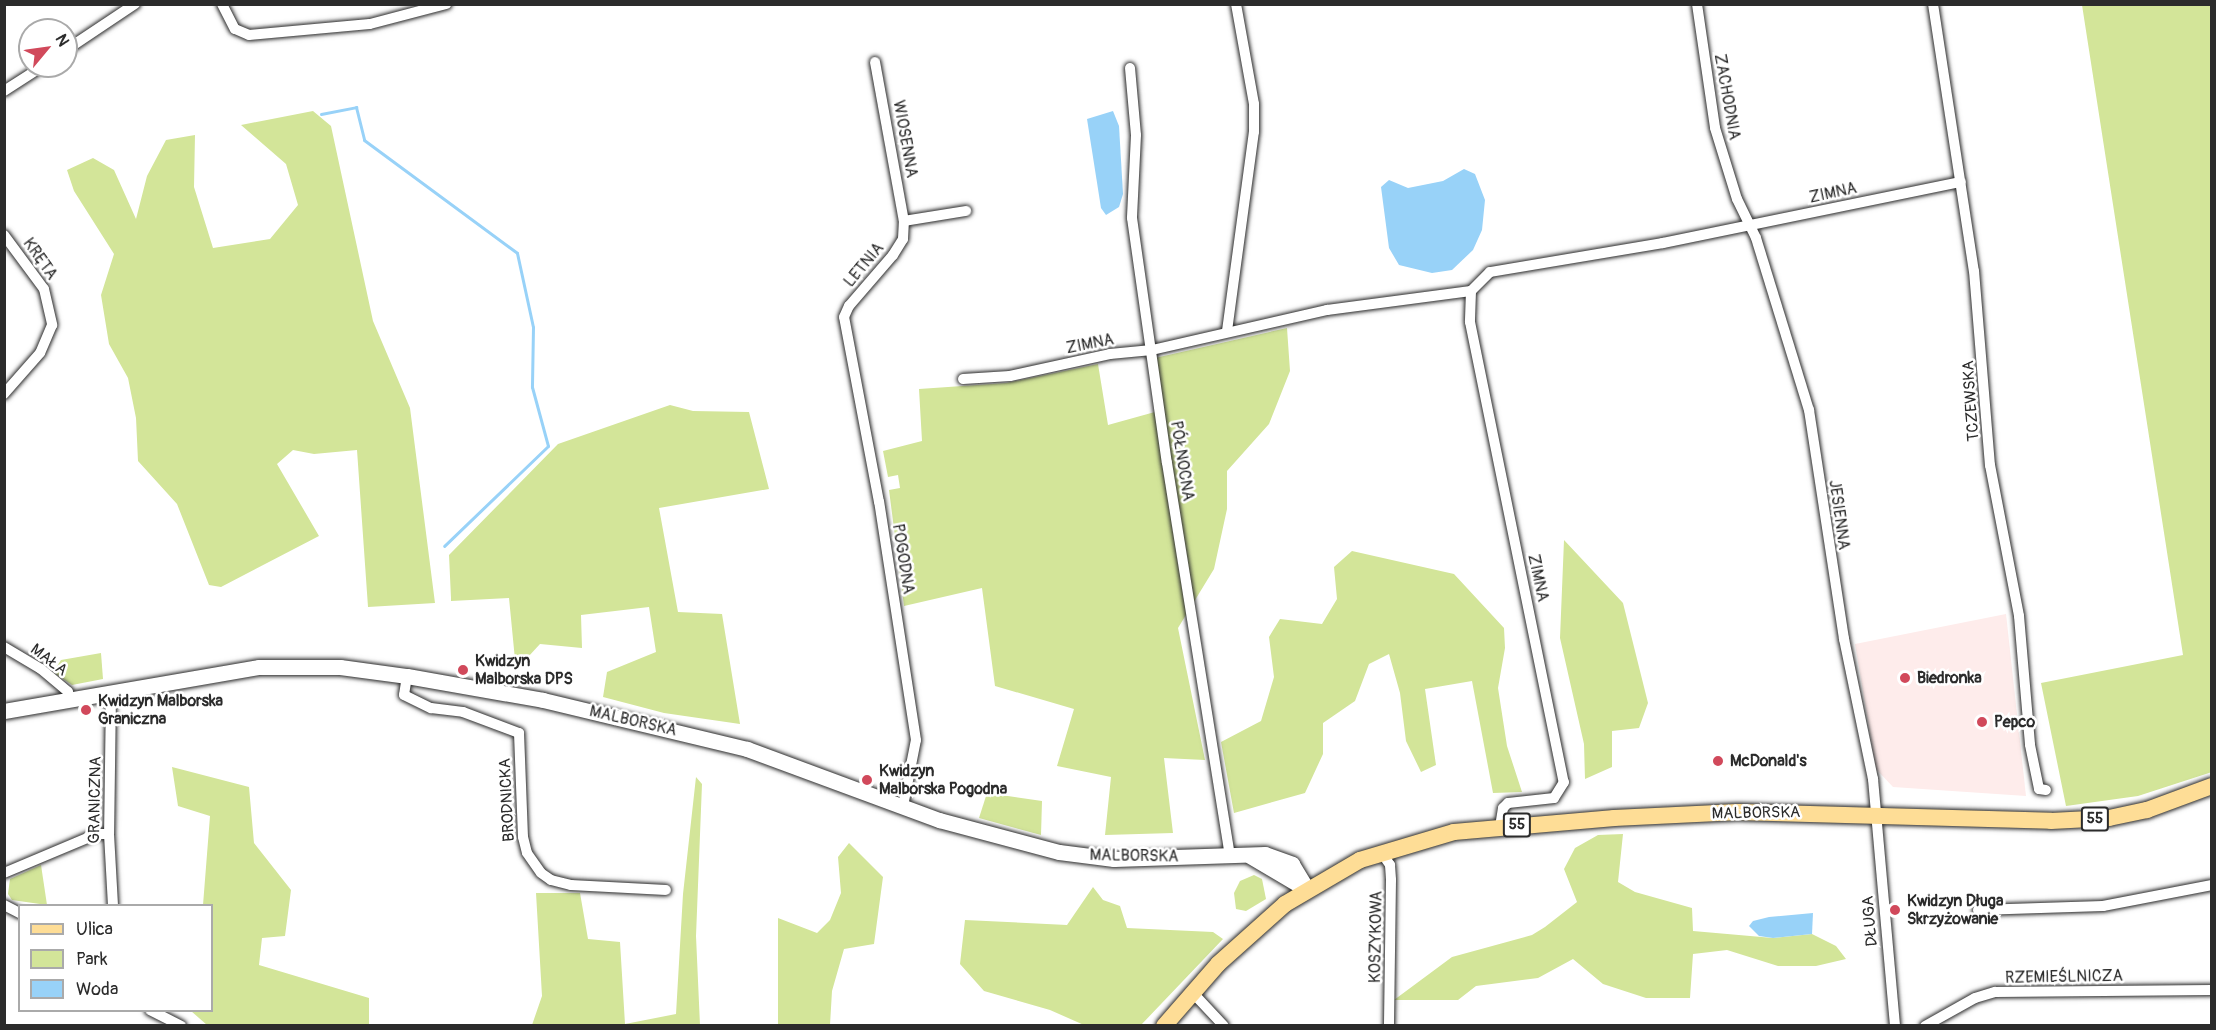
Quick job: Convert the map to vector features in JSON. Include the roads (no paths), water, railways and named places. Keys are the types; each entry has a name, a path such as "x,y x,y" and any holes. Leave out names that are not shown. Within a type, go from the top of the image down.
{"main road":[{"name":"MALBORSKA","path":"1307,889 1381,852 1454,831 1500,826 1738,812 1876,814 2051,821 2109,818 2147,810 2211,786"},
{"name":"55","path":"1164,1026 1256,926 1307,889"}],"street":[{"path":"78,42 135,4"},
{"path":"222,4 235,29 249,35 370,24 446,4"},
{"path":"1227,331 1254,132 1254,104 1236,4"},
{"name":"ZACHODNIA","path":"1697,4 1715,128 1750,225"},
{"name":"TCZEWSKA","path":"1933,4 1981,324 1990,465 2019,616 2030,745 2039,789 2046,790"},
{"name":"WIOSENNA","path":"875,62 904,221"},
{"name":"PÓŁNOCNA","path":"1130,68 1136,135 1132,218 1230,857"},
{"path":"4,91 24,78"},
{"name":"ZIMNA","path":"963,379 1010,376 1110,354 1152,350 1327,309 1471,291 1490,272 1750,225 1960,182"},
{"path":"904,221 966,211"},
{"name":"LETNIA","path":"844,317 849,306 893,255 903,239 904,221"},
{"name":"JESIENNA","path":"1750,225 1809,410 1831,562 1873,779 1876,814"},
{"name":"KRĘTA","path":"4,235 44,289 51,325 40,353 4,394"},
{"path":"4,258 15,250"},
{"name":"ZIMNA","path":"1471,291 1470,322 1564,782 1554,798 1508,803 1503,808 1500,826"},
{"name":"POGODNA","path":"844,317 879,502 916,740 903,806"},
{"name":"MAŁA","path":"4,647 41,669 68,692 70,702"},
{"name":"MALBORSKA","path":"4,711 111,695 259,667 340,667 407,676 543,700 716,740 999,839 1059,852 1114,859 1230,857 1265,854 1292,864 1307,889"},
{"name":"BRODNICKA","path":"407,676 404,695 431,708 463,712 519,733 523,837 527,853 541,873 550,880 571,885 666,890"},
{"name":"GRANICZNA","path":"111,695 109,834 113,904"},
{"name":"DŁUGA","path":"1876,814 1894,1026"},
{"path":"4,873 87,838 109,834"},
{"name":"KOSZYKOWA","path":"1381,852 1390,865 1391,880 1389,1026"},
{"path":"1249,856 1307,889"},
{"path":"1284,875 1285,904"},
{"path":"1978,910 2103,906 2211,885"},
{"path":"4,905 18,912"},
{"name":"RZEMIEŚLNICZA","path":"1925,1026 1975,998 1995,992 2211,990"},
{"path":"1193,993 1224,1026"},
{"path":"152,1012 181,1026"}],"water":[{"path":"1113,111 1119,126 1123,194 1119,207 1106,215 1101,208 1087,119"},
{"path":"1464,169 1475,174 1485,200 1482,230 1473,250 1452,270 1432,273 1399,265 1389,248 1381,187 1389,180 1408,188 1443,181"},
{"path":"1813,913 1812,934 1773,938 1759,936 1749,926 1753,921 1769,917"}],"waterway":[{"path":"321,114 356,107 364,140 517,253 533,327 532,387 548,446 444,546"}],"place":[{"name":"Kwidzyn Malborska DPS","path":"463,670"},
{"name":"Biedronka","path":"1905,678"},
{"name":"Kwidzyn Malborska Graniczna","path":"86,710"},
{"name":"Pepco","path":"1982,722"},
{"name":"McDonald's","path":"1718,761"},
{"name":"Kwidzyn Malborska Pogodna","path":"867,780"},
{"name":"Kwidzyn Długa Skrzyżowanie","path":"1895,910"}]}
